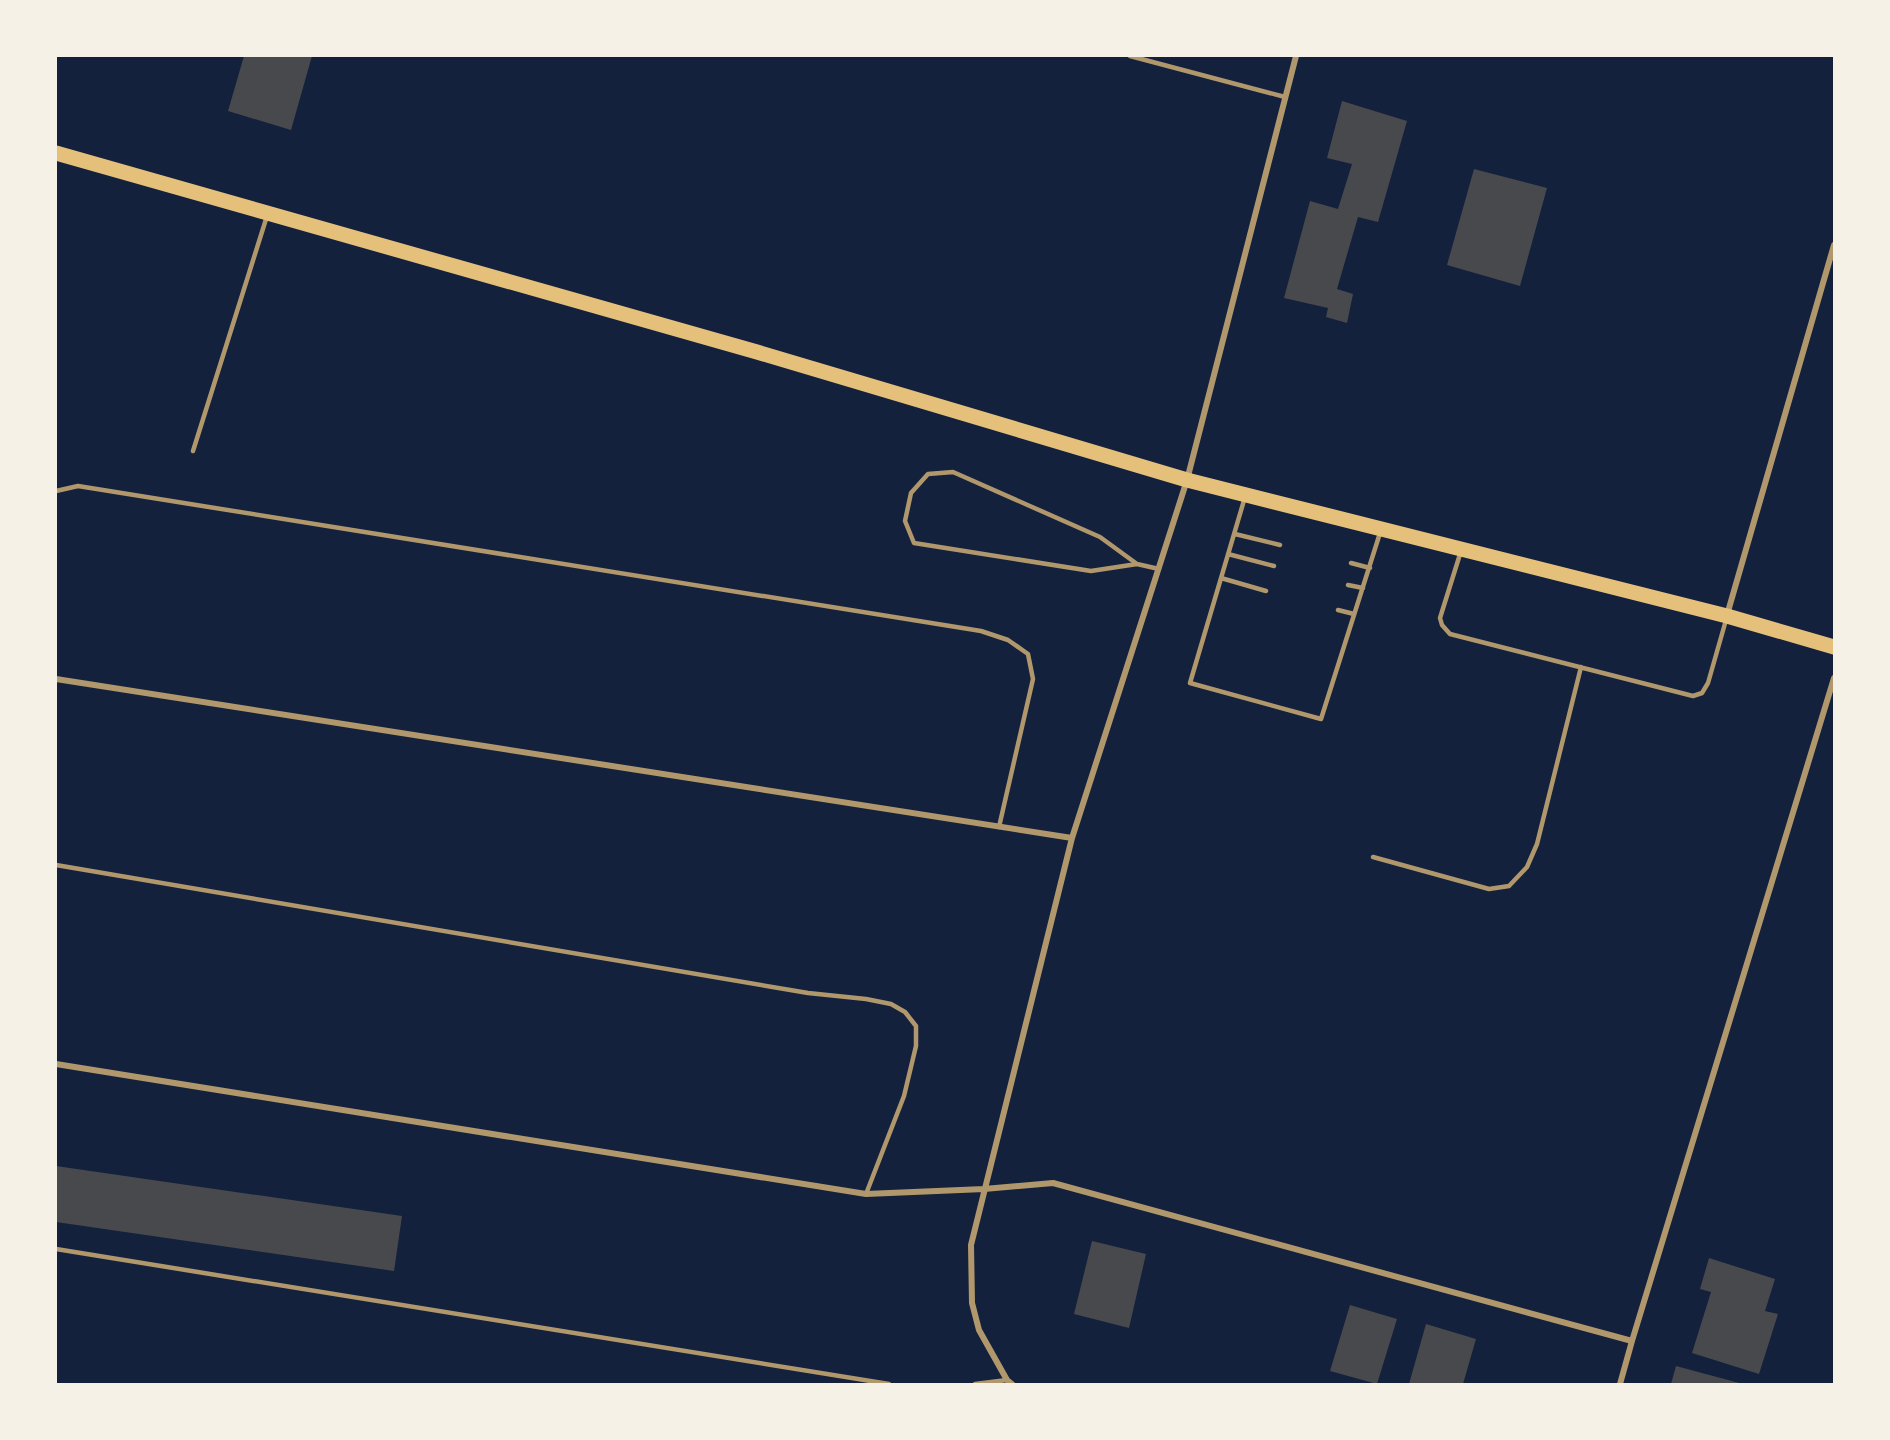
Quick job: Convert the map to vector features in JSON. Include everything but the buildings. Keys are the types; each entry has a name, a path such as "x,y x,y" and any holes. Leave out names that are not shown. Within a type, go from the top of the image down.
{"main road":[{"path":"56,153 757,352 1187,480 1727,616 1834,647"}],"street":[{"path":"1010,1382 979,1330 972,1303 971,1245 1072,838 1187,480 1296,56"},
{"path":"1727,616 1834,245"},
{"path":"1620,1384 1834,678"},
{"path":"56,679 1072,838"},
{"path":"56,1064 866,1194 984,1189 1053,1183 1632,1341"}],"lane":[{"path":"1130,56 1285,97"},
{"path":"194,452 268,214"},
{"path":"1137,564 1100,537 953,472 928,474 911,493 905,522 914,543 1091,571 1137,564 1159,569"},
{"path":"56,491 78,486 981,631 1008,640 1029,654 1033,679 999,827"},
{"path":"1245,495 1190,683 1322,719 1381,529"},
{"path":"1235,534 1280,545"},
{"path":"1462,549 1440,618 1442,625 1450,634 1581,668 1693,696 1702,693 1708,683 1727,616"},
{"path":"1228,554 1274,566"},
{"path":"1351,563 1370,568"},
{"path":"1221,578 1266,591"},
{"path":"1348,585 1363,588"},
{"path":"1338,610 1354,614"},
{"path":"1373,857 1489,889 1509,886 1527,867 1537,844 1581,668"},
{"path":"56,865 808,993 891,1004 905,1012 916,1026 916,1046 904,1096 866,1194"},
{"path":"56,1249 889,1384"},
{"path":"975,1384 1010,1382"}]}
